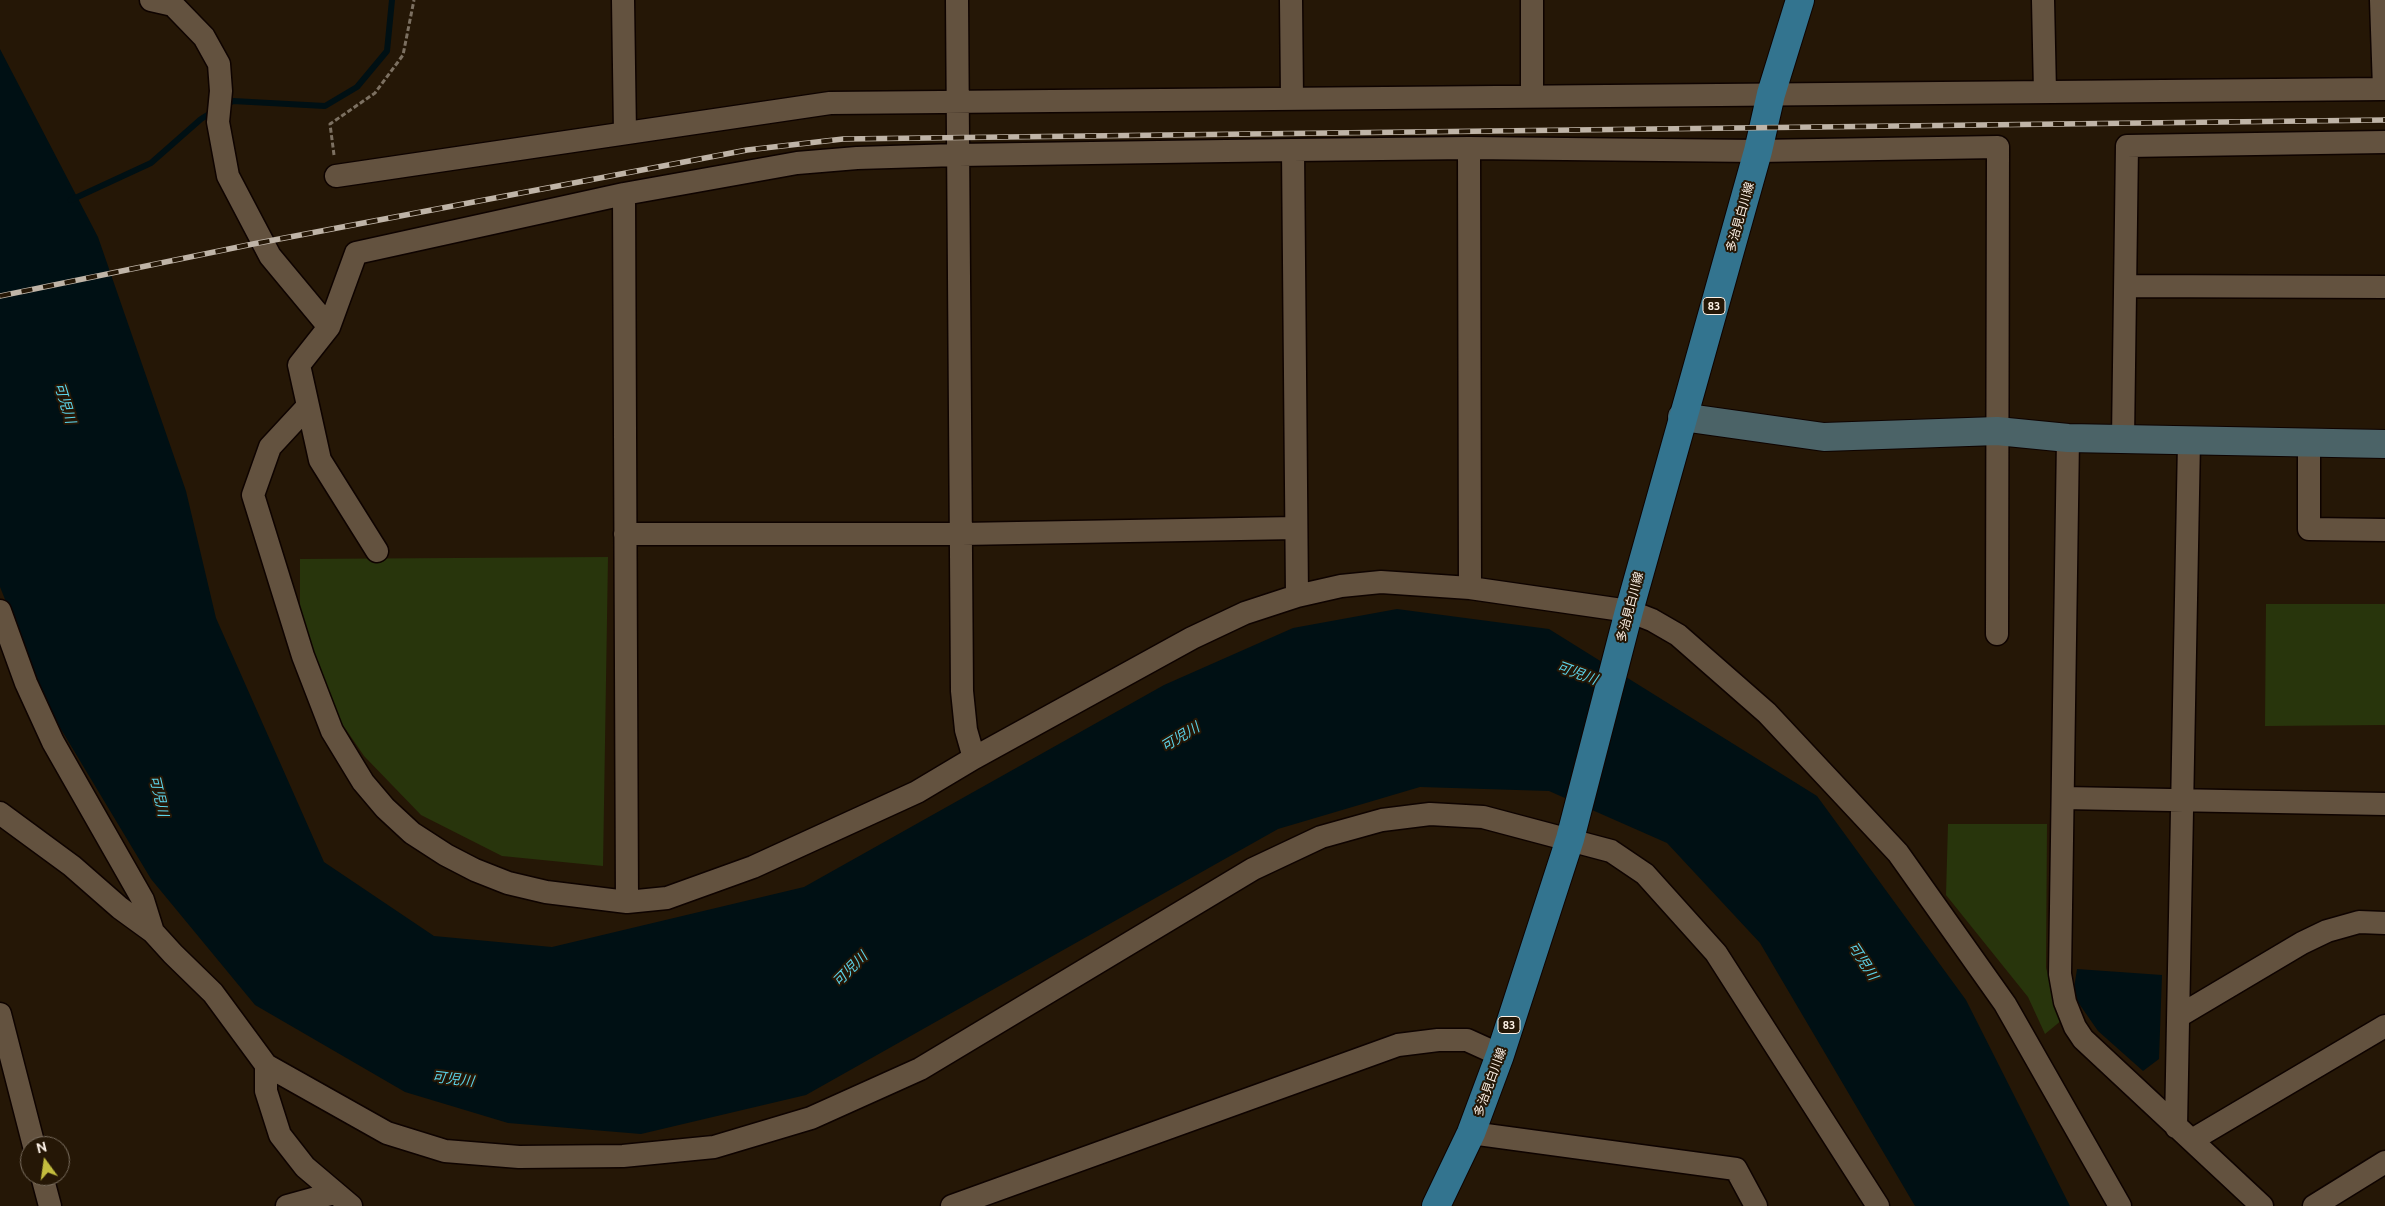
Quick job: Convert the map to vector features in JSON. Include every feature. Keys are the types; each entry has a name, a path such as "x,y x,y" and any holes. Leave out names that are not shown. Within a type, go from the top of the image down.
{"main road":[{"name":"多治見白川線","path":"1436,1206 1471,1134 1500,1054 1570,839 1682,417 1758,151 1771,94 1800,0"}],"street":[{"path":"151,0 173,5 204,37 219,64 218,122 228,176 270,256 329,327"},
{"path":"623,0 625,133"},
{"path":"957,0 962,691 966,730 974,758"},
{"path":"1291,0 1292,98"},
{"path":"1532,0 1532,96"},
{"path":"2043,0 2045,92"},
{"path":"336,176 830,103 2384,89 2381,0"},
{"path":"2123,439 2127,146 2385,142"},
{"path":"377,550 320,460 299,365 329,327 356,253 624,194 797,163 857,158 1469,148 1758,151 1998,147 1997,634"},
{"path":"1469,148 1470,588"},
{"path":"1292,150 1297,596"},
{"path":"624,194 627,902"},
{"path":"2126,286 2385,287"},
{"path":"308,406 270,447 253,495 303,656 332,732 363,782 384,808 412,833 446,855 475,870 508,883 546,892 627,902 668,898 753,867 917,792 974,758 1192,638 1245,613 1297,596 1341,586 1381,582 1470,588 1629,611 1652,620 1678,635 1767,713 1898,853 2005,1004 2120,1206"},
{"path":"1682,417 1824,437 1997,431 2068,438 2309,441 2385,444"},
{"path":"2068,438 2060,974 2065,1002 2075,1027 2083,1040 2262,1206"},
{"path":"2184,1134 2179,1016 2189,441"},
{"path":"2309,441 2309,529 2385,530"},
{"path":"625,534 962,534 1296,528"},
{"path":"0,611 26,683 53,742 143,900 153,932"},
{"path":"2063,798 2385,804"},
{"path":"0,812 72,866 120,908 153,932 172,954 213,993 266,1064 387,1133 446,1151 519,1157 624,1156 714,1147 811,1118 920,1069 1253,869 1321,837 1382,820 1430,814 1483,817 1611,851 1645,874 1716,953 1878,1206"},
{"path":"2179,1016 2302,942 2327,931 2359,922 2385,923"},
{"path":"0,1014 31,1136"},
{"path":"2184,1134 2385,1026"},
{"path":"952,1206 1398,1045 1438,1040 1467,1040 1500,1054"},
{"path":"266,1064 266,1091 280,1135 305,1167 343,1200"},
{"path":"1471,1134 1736,1170 1756,1206"},
{"path":"2314,1206 2385,1162"},
{"path":"45,1186 50,1206"},
{"path":"287,1206 343,1200"}],"path":[{"path":"336,176 330,124 375,93 403,55 414,0"}],"green space":[{"path":"608,557 603,866 502,856 421,815 364,756 332,709 300,623 300,559"},
{"path":"2266,604 2385,604 2385,725 2265,726"},
{"path":"1948,824 2047,824 2046,968 2062,1020 2045,1034 2028,997 1946,895"}],"water":[{"name":"可児川","path":"0,49 98,237 186,491 216,618 324,862 434,936 552,947 804,887 1164,685 1293,628 1397,609 1549,629 1817,796 1966,1000 2070,1206 1915,1206 1760,943 1667,843 1549,791 1420,787 1278,829 806,1095 641,1134 508,1123 405,1092 255,1005 151,879 50,711 0,587"},
{"path":"2077,969 2162,975 2159,1059 2143,1071 2098,1031 2073,995"}],"waterway":[{"path":"225,105 233,101 325,106 357,87 387,51 392,0"},
{"path":"71,200 151,163 201,119 214,111"}],"railway":[{"path":"0,296 253,244 747,150 843,139 2385,120"}]}
